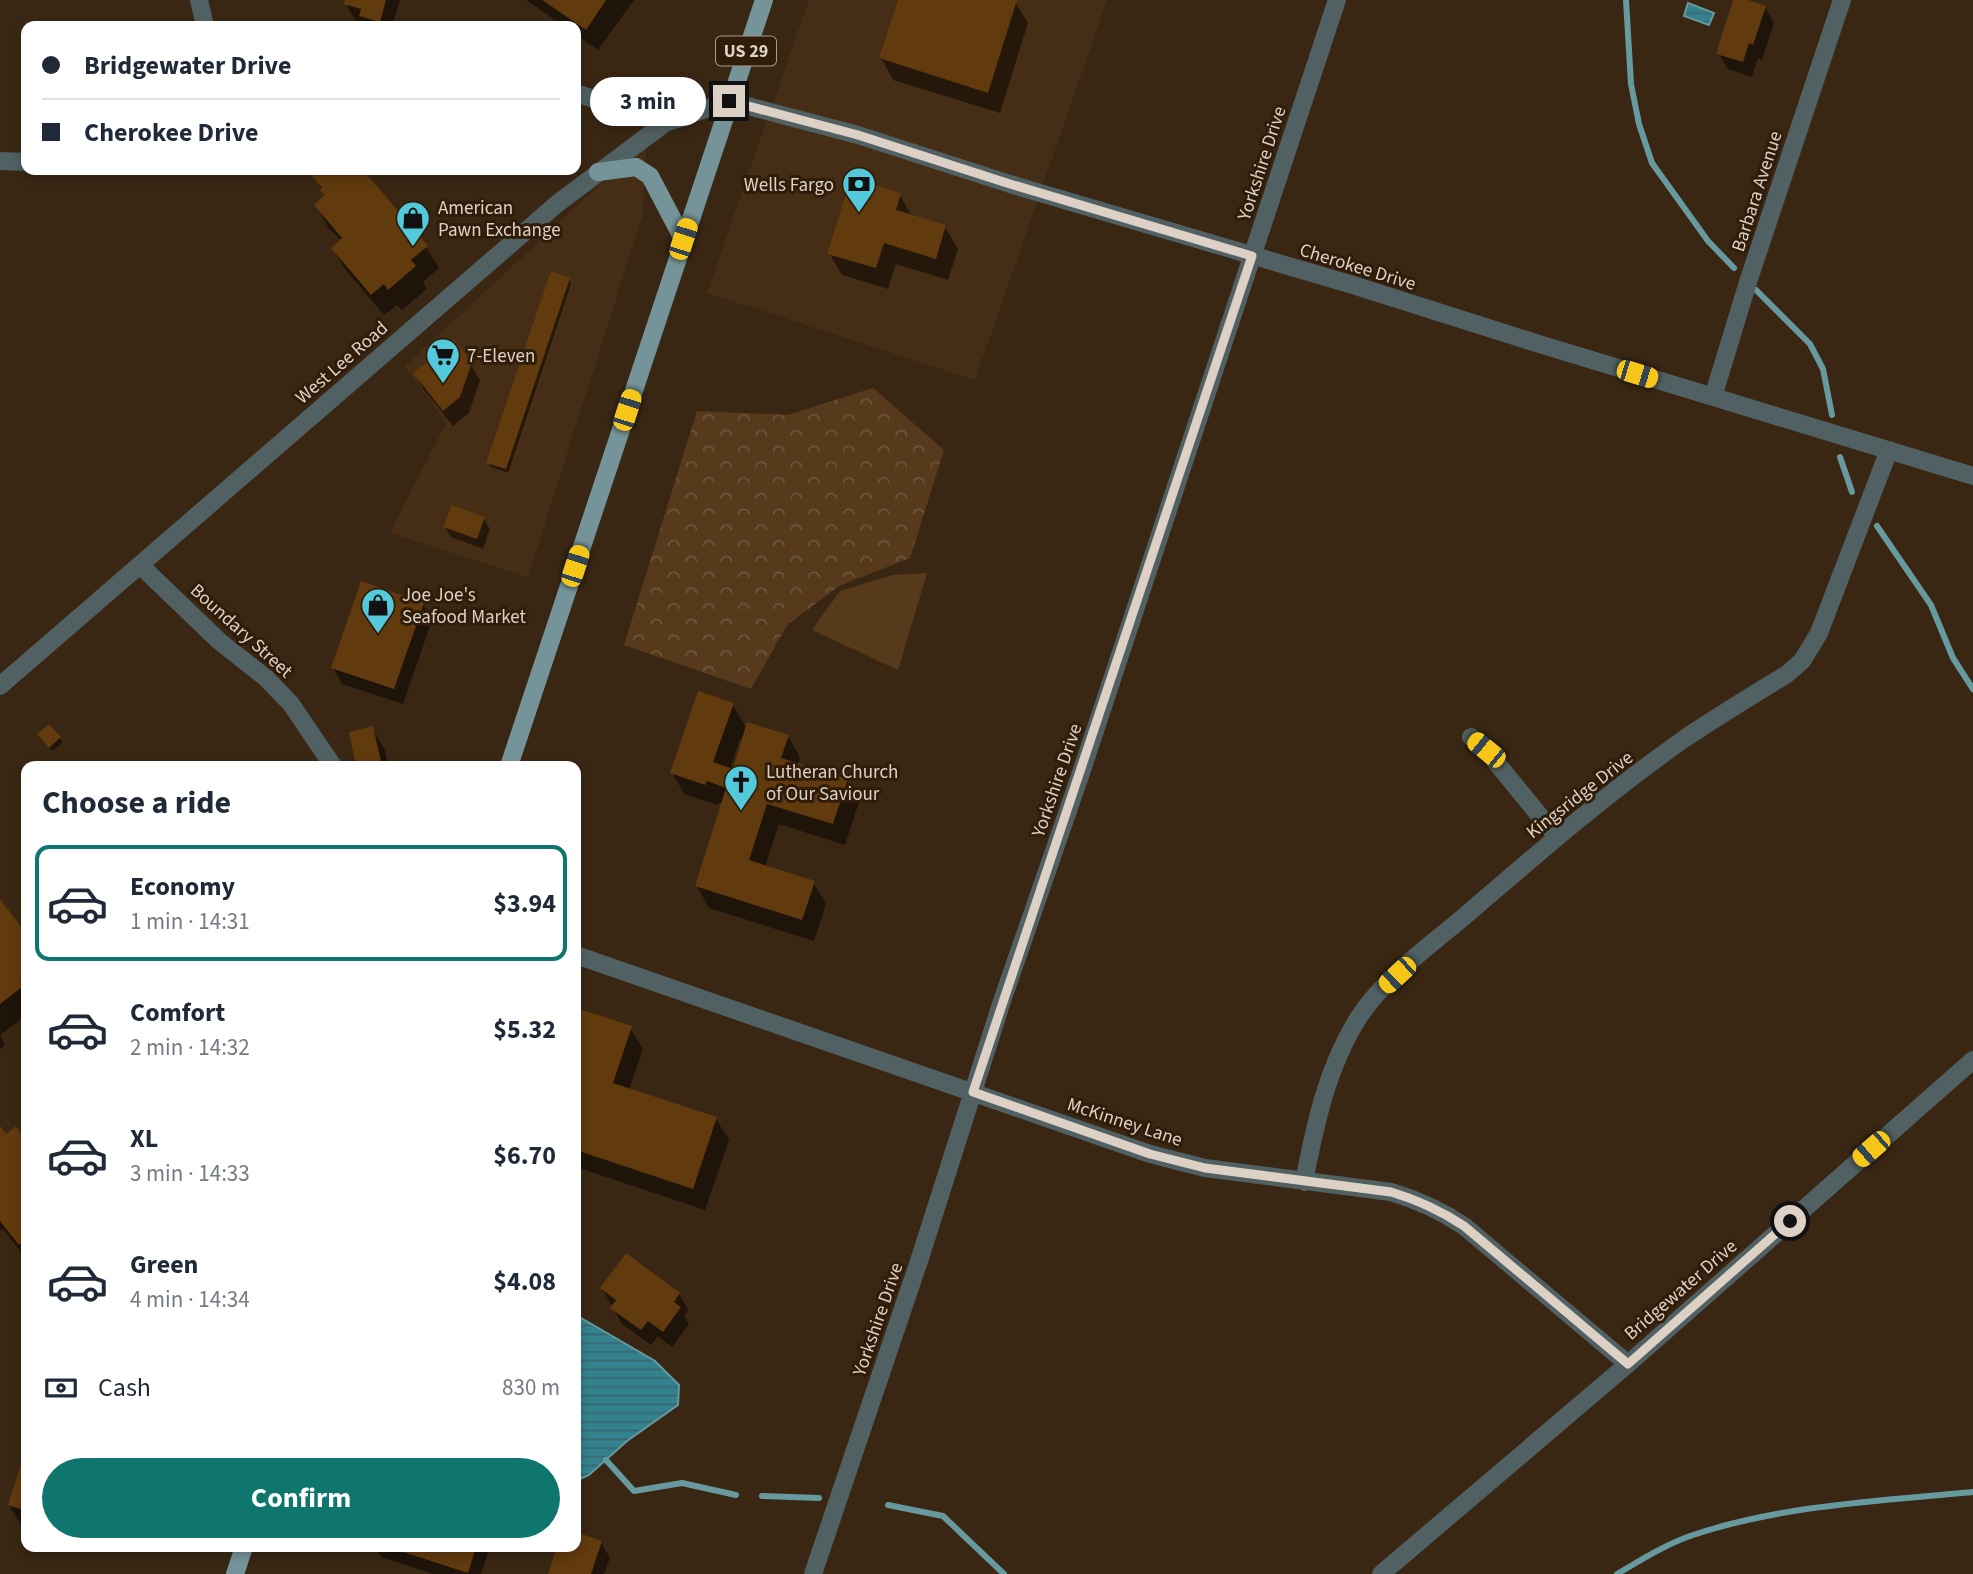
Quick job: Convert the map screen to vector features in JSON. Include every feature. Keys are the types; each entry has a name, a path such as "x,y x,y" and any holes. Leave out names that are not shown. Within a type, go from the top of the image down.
{"main road":[{"name":"US 29","path":"511,761 764,0"},
{"path":"598,172 636,167 650,176 683,239"},
{"path":"235,1574 242,1552"}],"street":[{"path":"200,0 204,21"},
{"name":"Yorkshire Drive","path":"813,1574 1337,0"},
{"name":"Barbara Avenue","path":"1713,397 1756,257 1842,0"},
{"path":"581,95 665,124"},
{"name":"West Lee Road","path":"0,686 398,340 598,172 665,124 729,101"},
{"name":"Cherokee Drive","path":"729,101 858,135 1010,184 1973,476"},
{"path":"0,160 21,162"},
{"name":"Kingsridge Drive","path":"1304,1182 1327,1082 1346,1038 1360,1014 1380,991 1557,837 1685,739 1787,674 1802,661 1819,633 1889,450"},
{"name":"Boundary Street","path":"140,565 219,641 267,678 291,705 330,761"},
{"path":"1471,737 1486,750 1557,837"},
{"name":"McKinney Lane","path":"581,957 1150,1154 1205,1168 1391,1192 1415,1199 1442,1211 1464,1226 1628,1364"},
{"name":"Bridgewater Drive","path":"1381,1574 1628,1364 1973,1060"}],"shaded area":[{"path":"809,0 1107,0 975,380 707,293"},
{"path":"646,142 643,214 528,577 390,533 446,423 405,366"}],"green space":[{"path":"873,388 944,450 910,558 839,586 787,625 751,689 624,645 697,411 788,415"},
{"path":"927,573 898,670 812,630 840,591 893,575"}],"water":[{"path":"1688,3 1714,13 1709,25 1684,16"},
{"path":"581,1318 655,1361 679,1385 678,1405 627,1441 589,1475 581,1479"}],"building":[{"path":"345,0 386,0 380,21 359,16 361,9 344,4"},
{"path":"542,0 606,0 586,30 581,27 581,21 573,21"},
{"path":"898,0 1017,0 988,93 879,58"},
{"path":"1733,0 1748,0 1766,6 1753,45 1749,43 1743,62 1716,54"},
{"path":"367,175 428,246 411,260 416,266 388,290 384,284 371,295 331,248 342,238 314,205 325,195 312,176"},
{"path":"851,178 901,193 896,210 946,225 936,259 884,243 876,268 827,254"},
{"name":"7-Eleven","path":"551,271 570,278 506,469 486,463"},
{"name":"7-Eleven","path":"454,340 472,362 460,397 443,411 413,373"},
{"path":"452,505 485,517 477,539 443,527"},
{"name":"Joe Joe's Seafood Market","path":"361,581 424,603 394,689 331,668"},
{"name":"Lutheran Church of Our Saviour","path":"698,691 734,703 713,762 733,769 747,722 789,735 781,758 848,779 833,824 767,804 749,860 815,881 802,920 695,886 726,788 707,781 705,785 670,773"},
{"path":"49,724 61,737 49,748 37,734"},
{"path":"373,726 381,761 355,761 349,732"},
{"path":"0,899 21,927 21,988 0,1004"},
{"path":"581,1010 632,1026 613,1083 717,1117 693,1189 581,1152"},
{"path":"0,1126 6,1134 16,1126 21,1133 21,1244 19,1245 0,1221"},
{"path":"626,1253 680,1293 674,1302 681,1307 663,1332 648,1321 641,1330 610,1308 616,1300 600,1288"},
{"path":"21,1464 21,1509 8,1505"},
{"path":"581,1534 602,1541 591,1574 548,1574 555,1552 581,1552"},
{"path":"403,1552 474,1552 468,1573"}],"waterway":[{"path":"1626,0 1631,84 1639,124 1652,163 1708,241 1734,268"},
{"path":"1756,290 1810,344 1823,369 1832,415"},
{"path":"1840,457 1852,492"},
{"path":"1877,526 1931,605 1953,658 1973,689"},
{"path":"606,1460 634,1491 682,1483 736,1495"},
{"path":"1617,1574 1683,1539 1727,1525 1832,1506 1973,1492"},
{"path":"762,1496 819,1498"},
{"path":"888,1505 943,1516 1004,1574"}],"place":[{"name":"Wells Fargo","path":"859,214"},
{"name":"American Pawn Exchange","path":"413,248"},
{"name":"7-Eleven","path":"443,385"},
{"name":"Joe Joe's Seafood Market","path":"378,635"},
{"name":"Lutheran Church of Our Saviour","path":"741,812"}],"route":[{"path":"729,101 858,135 1010,184 1252,256 973,1092 1150,1154 1205,1168 1391,1192 1415,1199 1442,1211 1464,1226 1628,1364 1790,1221"}]}
